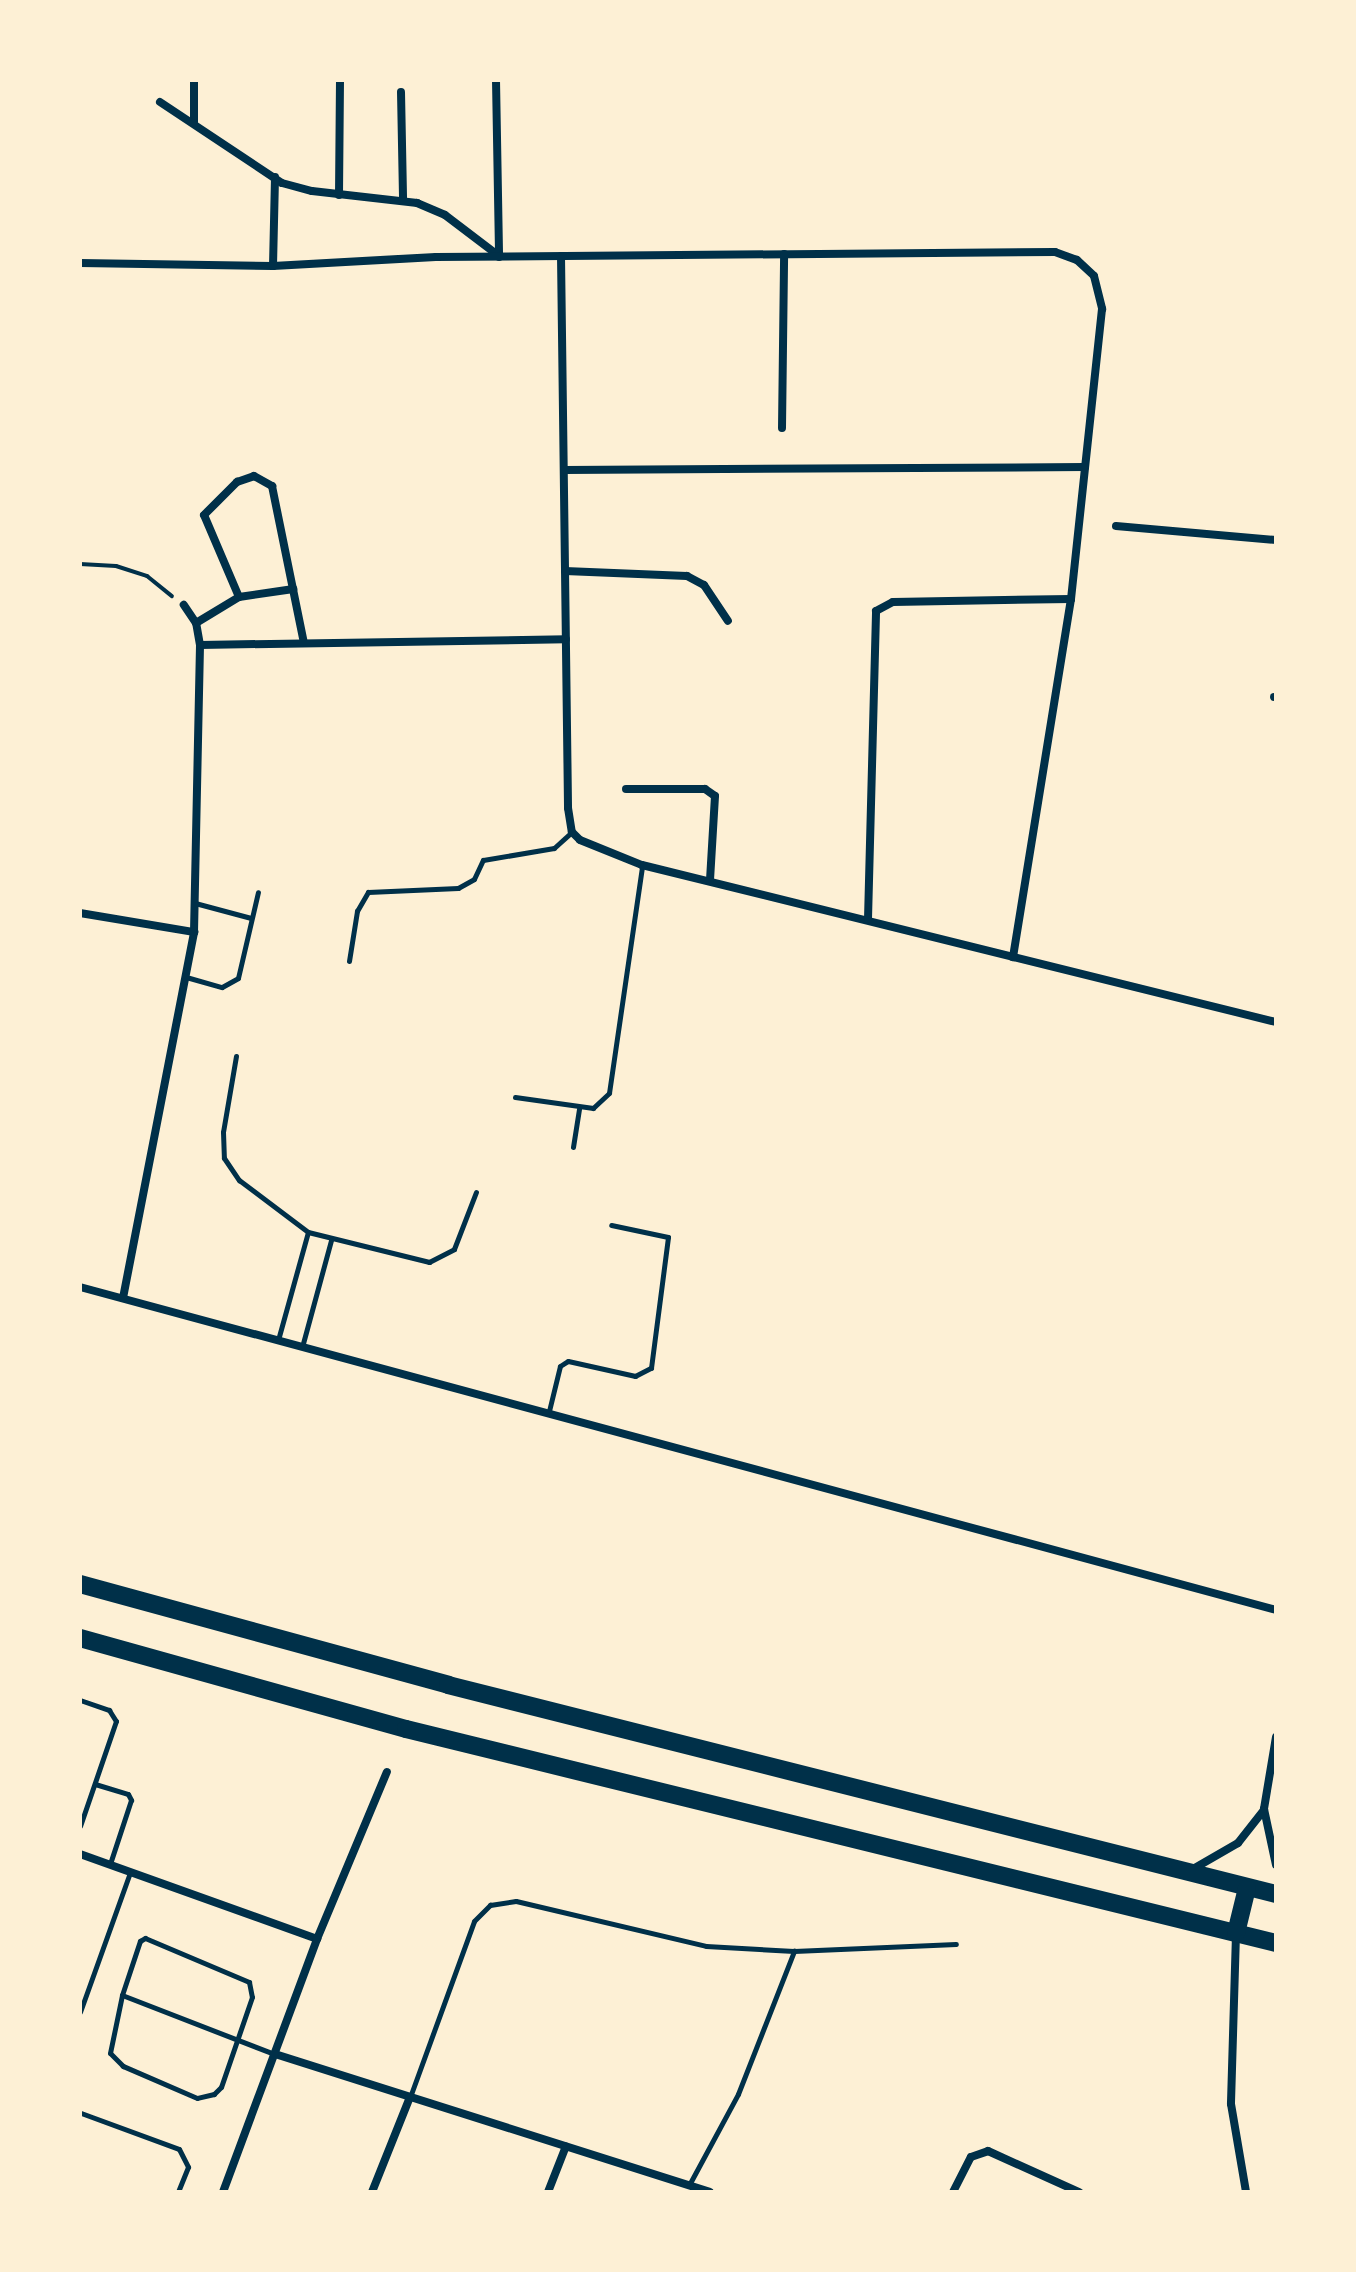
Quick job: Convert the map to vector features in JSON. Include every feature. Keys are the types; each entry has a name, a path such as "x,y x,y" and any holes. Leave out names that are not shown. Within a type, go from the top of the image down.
{"main road":[{"path":"80,1584 448,1685 1276,1894"},
{"path":"80,1593 108,1592"},
{"path":"80,1638 406,1729 1276,1943"},
{"path":"1236,1933 1247,1888"}],"street":[{"path":"194,80 194,122"},
{"path":"339,195 340,80"},
{"path":"496,80 499,257"},
{"path":"401,92 403,201"},
{"path":"160,102 293,187 403,201 445,215 499,257"},
{"path":"273,266 275,177"},
{"path":"83,263 273,266 436,257 1055,252 1077,260 1094,276 1102,297 1071,599 1013,957"},
{"path":"782,428 784,254"},
{"path":"561,256 572,832 580,840 642,865 1276,1022"},
{"path":"564,470 1085,467"},
{"path":"239,597 204,515 237,482 254,476 272,486 304,643"},
{"path":"1116,526 1276,540"},
{"path":"565,571 687,576 704,585 728,621"},
{"path":"196,623 239,597 293,589"},
{"path":"868,919 876,611 893,602 1071,599"},
{"path":"123,1298 194,932 200,645 196,623 184,605"},
{"path":"200,645 566,639"},
{"path":"626,789 705,789 715,796 710,881"},
{"path":"80,913 194,932"},
{"path":"80,1287 549,1411 1276,1610"},
{"path":"1276,1737 1264,1809 1276,1865"},
{"path":"223,2192 317,1939 387,1772"},
{"path":"1185,1871 1227,1852 1264,1809"},
{"path":"80,1854 317,1939"},
{"path":"1236,1933 1231,2104 1246,2192"},
{"path":"275,2054 710,2192"},
{"path":"372,2192 410,2097"},
{"path":"548,2192 566,2146"},
{"path":"953,2192 971,2157 988,2151 1079,2192"}],"lane":[{"path":"349,961 357,911 368,892 458,888 474,879 483,860 554,848 572,832"},
{"path":"515,1097 579,1108 603,1103 609,1093 642,865"},
{"path":"186,977 231,984 238,978 258,892"},
{"path":"195,903 251,918"},
{"path":"236,1056 223,1132 224,1158 239,1180 308,1232 415,1261 443,1257 461,1237 476,1192"},
{"path":"573,1147 579,1108"},
{"path":"549,1411 560,1366 568,1361 635,1376 651,1368 668,1237 611,1225"},
{"path":"278,1340 308,1232"},
{"path":"302,1347 331,1240"},
{"path":"80,1700 109,1710 116,1721 80,1826"},
{"path":"95,1784 128,1794 131,1800 110,1865"},
{"path":"80,2012 130,1872"},
{"path":"410,2097 474,1921 490,1905 516,1901 706,1946 794,1951 956,1944"},
{"path":"152,1939 249,1982 252,1997 238,2042 221,2087 197,2098 123,2066 110,2053 122,1995 140,1941 152,1939"},
{"path":"689,2185 738,2094 794,1951"},
{"path":"122,1995 275,2054"},
{"path":"81,2113 179,2149 188,2167 178,2192"}],"path":[{"path":"80,564 116,566 147,576 184,605"}]}
